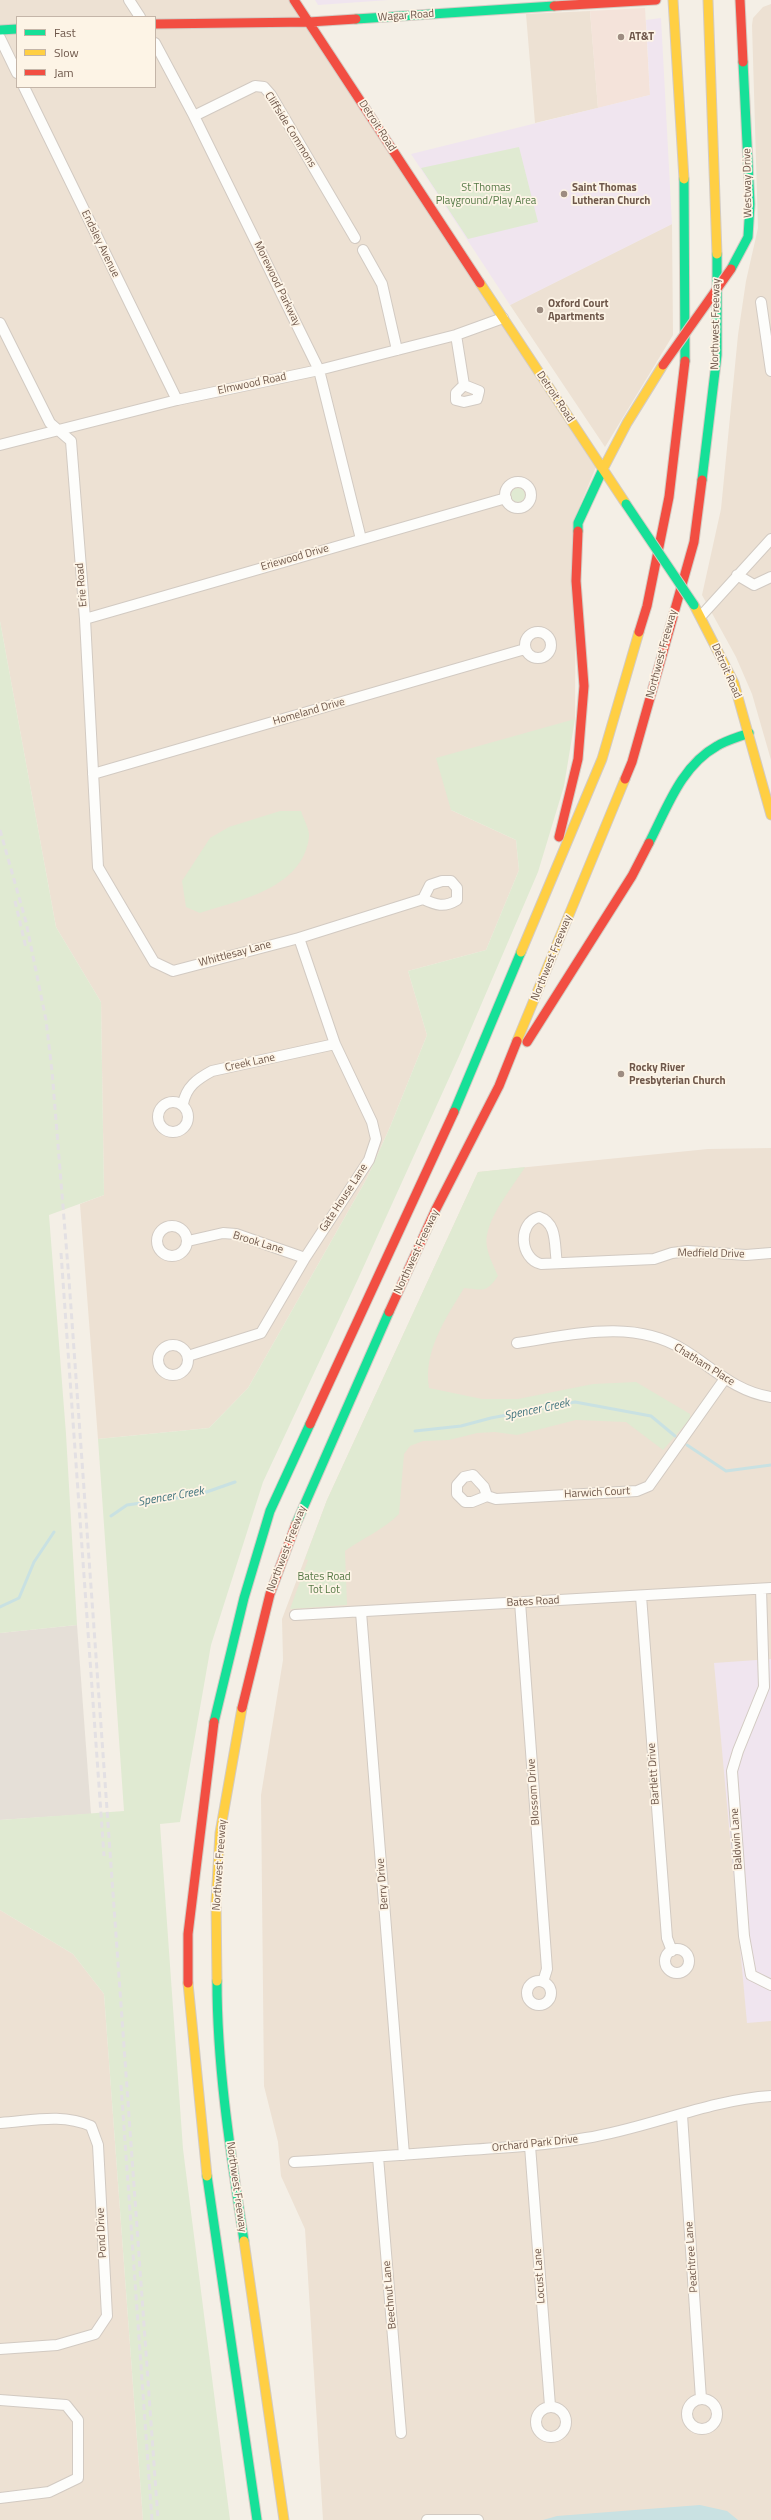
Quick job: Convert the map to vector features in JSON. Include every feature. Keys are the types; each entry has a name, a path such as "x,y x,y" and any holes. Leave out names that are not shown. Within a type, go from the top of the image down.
{"main road":[{"name":"Detroit Road","path":"294,0 602,469 701,616 734,682 771,815"},
{"name":"Wagar Road","path":"156,24 309,22 656,0"},
{"name":"Northwest Freeway","path":"257,2520 203,2152 188,1998 188,1934 214,1720 244,1598 270,1511 443,1136 602,759 647,606 669,497 685,370 684,172 673,0"},
{"name":"Northwest Freeway","path":"284,2520 225,2110 217,2018 216,1902 220,1833 246,1685 270,1594 303,1506 369,1355 436,1209 500,1086 632,762 694,542 717,355 717,229 711,41 708,0"},
{"name":"Westway Drive","path":"544,896 578,759 584,686 576,581 578,523 602,469 627,423 663,365 731,269 748,237 750,204 740,0"},
{"path":"0,30 16,29"},
{"path":"500,1086 632,876 682,778 699,760 717,746 749,732"}],"street":[{"path":"129,0 139,16"},
{"path":"0,38 16,71"},
{"name":"Morewood Parkway","path":"156,45 194,116 319,370 361,539"},
{"name":"Cliffside Commons","path":"194,116 255,86 264,88 271,95 355,238"},
{"name":"Endsley Avenue","path":"24,88 177,400"},
{"path":"363,250 382,284 397,350"},
{"path":"761,302 771,371"},
{"name":"Elmwood Road","path":"0,445 61,431 177,400 319,370 456,335 503,318"},
{"name":"Erie Road","path":"0,323 50,422 71,441 85,619 98,867"},
{"path":"456,335 464,385"},
{"name":"Eriewood Drive","path":"85,619 506,498"},
{"path":"701,616 771,539"},
{"path":"737,575 754,585 771,577"},
{"name":"Homeland Drive","path":"93,774 525,649"},
{"name":"Whittlesay Lane","path":"98,867 154,962 173,971 299,938 423,900"},
{"name":"Gate House Lane","path":"188,1356 261,1333 305,1258 370,1160 376,1139 372,1122 334,1044 299,938"},
{"name":"Creek Lane","path":"183,1104 185,1095 195,1080 212,1071 334,1044"},
{"name":"Medfield Drive","path":"557,1263 553,1229 550,1223 539,1217 534,1218 524,1229 528,1256 534,1263 541,1264 654,1259 672,1253 688,1251 746,1255 771,1253"},
{"name":"Brook Lane","path":"188,1241 223,1233 236,1234 305,1258"},
{"name":"Chatham Place","path":"517,1343 606,1331 645,1334 682,1349 724,1380 757,1395 771,1397"},
{"name":"Harwich Court","path":"487,1496 503,1499 636,1491 649,1486 724,1380"},
{"name":"Bates Road","path":"295,1615 766,1588"},
{"name":"Baldwin Lane","path":"766,1588 768,1688 738,1751 732,1772 744,1936 751,1975 771,1985"},
{"name":"Bartlett Drive","path":"641,1596 667,1938 672,1951"},
{"name":"Blossom Drive","path":"520,1602 547,1969 543,1982"},
{"name":"Berry Drive","path":"361,1612 404,2155"},
{"name":"Orchard Park Drive","path":"294,2162 530,2146 587,2138 682,2115 714,2104 747,2098 771,2096"},
{"name":"Peachtree Lane","path":"682,2115 702,2399"},
{"name":"Pond Drive","path":"0,2124 60,2118 75,2119 91,2126 98,2145 107,2316 95,2334 57,2345 0,2349"},
{"name":"Locust Lane","path":"530,2146 550,2406"},
{"name":"Beechnut Lane","path":"378,2157 401,2433"},
{"path":"0,2400 66,2404 78,2420 78,2478 50,2492 0,2498"},
{"path":"427,2520 478,2520"}],"shaded area":[{"path":"0,0 289,0 596,467 576,515 575,719 451,810 516,840 519,870 486,950 408,971 427,1035 390,1127 367,1178 248,1388 209,1428 98,1439 80,1204 104,1195 101,1002 56,927 0,621"},
{"path":"315,0 389,0 318,5"},
{"path":"771,4 771,760 752,694 736,657 702,595 721,509 738,335 746,281 758,228 752,25 753,18 763,7"},
{"path":"645,8 650,95 598,108 590,11"},
{"path":"590,11 598,108 535,123 526,14"},
{"path":"661,18 672,224 510,305 411,154 650,95 646,20"},
{"path":"672,224 673,335 605,447 510,305"},
{"path":"771,1148 771,2520 323,2520 305,2229 281,2176 278,2142 264,2086 261,1795 283,1660 282,1619 327,1500 478,1172 708,1149"},
{"path":"77,1625 91,1814 0,1820 0,1633"},
{"path":"771,1659 771,2021 747,2023 714,1663"},
{"path":"0,1910 73,1954 104,1994 143,2520 0,2520"}],"green space":[{"name":"St Thomas Playground/Play Area","path":"519,147 538,222 468,239 421,168"},
{"path":"515,488 521,488 525,492 525,498 521,502 515,502 511,498 511,492"},
{"path":"0,621 56,927 101,1002 104,1195 49,1215 66,1434 77,1625 0,1633"},
{"path":"575,719 564,786 538,872 460,1054 358,1279 263,1482 211,1645 180,1822 160,1824 183,2149 230,2520 143,2520 104,1994 73,1954 0,1910 0,1820 124,1811 98,1439 209,1428 248,1388 367,1178 390,1127 427,1035 408,971 486,950 519,870 516,840 451,810 436,758"},
{"path":"280,811 301,811 308,831 309,837 304,854 295,869 282,880 267,889 233,903 200,913 186,907 182,881 210,838 229,827"},
{"name":"Bates Road Tot Lot","path":"525,1167 498,1208 493,1217 487,1235 486,1240 488,1251 498,1276 487,1288 480,1290 464,1288 443,1323 433,1348 429,1361 429,1388 482,1399 518,1399 593,1384 636,1382 690,1414 690,1419 663,1450 626,1422 576,1420 517,1435 495,1432 477,1433 449,1440 423,1441 410,1446 404,1454 399,1514 380,1529 345,1551 347,1605 290,1609 308,1560 305,1559 327,1500 478,1172"}],"water":[{"path":"700,2505 727,2511 738,2520 543,2520 557,2516"}],"waterway":[{"name":"Spencer Creek","path":"415,1431 461,1426 491,1418 575,1402 651,1416 675,1436"},
{"name":"Spencer Creek","path":"687,1445 726,1471 771,1465"},
{"name":"Spencer Creek","path":"111,1516 127,1505 198,1495 235,1482"},
{"name":"Spencer Creek","path":"0,1607 19,1598 34,1562 54,1532"}],"railway":[{"path":"0,830 26,922 46,1020 52,1071 69,1280 158,2520"},
{"path":"15,901 26,948"},
{"path":"61,1253 104,1856"},
{"path":"121,2085 152,2520"}],"traffic: fast":[{"path":"356,19 554,6"},
{"path":"0,30 16,29"},
{"path":"731,269 748,237 750,204 743,62"},
{"path":"684,179 685,361"},
{"path":"702,480 717,355 717,254"},
{"path":"578,531 578,523 603,469"},
{"path":"626,504 694,605"},
{"path":"649,843 669,802 684,776 704,754 729,740 749,733"},
{"path":"454,1112 521,952"},
{"path":"296,1524 389,1312"},
{"path":"214,1722 244,1598 270,1511 310,1424"},
{"path":"217,1981 219,2047 222,2079 244,2241"},
{"path":"207,2176 257,2520"}],"traffic: slow":[{"path":"673,0 684,179"},
{"path":"708,0 717,254"},
{"path":"480,283 626,504"},
{"path":"603,469 627,423 663,365"},
{"path":"694,605 734,683 771,815"},
{"path":"521,952 602,759 639,632"},
{"path":"517,1041 625,779"},
{"path":"217,1981 216,1902 220,1833 242,1708"},
{"path":"188,1983 207,2176"},
{"path":"244,2241 284,2520"}],"traffic: jam":[{"path":"294,0 480,283"},
{"path":"554,6 656,0"},
{"path":"740,0 743,62"},
{"path":"156,24 309,22 356,19"},
{"path":"663,365 731,269"},
{"path":"639,632 647,606 669,497 685,361"},
{"path":"625,779 632,762 694,542 702,480"},
{"path":"559,837 578,759 584,686 576,581 578,531"},
{"path":"527,1042 632,876 649,843"},
{"path":"389,1312 436,1209 499,1086 517,1041"},
{"path":"310,1424 454,1112"},
{"path":"242,1708 270,1594 296,1524"},
{"path":"188,1983 188,1934 214,1722"}],"place":[{"name":"AT&T","path":"621,37"},
{"name":"Saint Thomas Lutheran Church","path":"564,194"},
{"name":"Oxford Court Apartments","path":"540,310"},
{"name":"Rocky River Presbyterian Church","path":"621,1074"}]}
